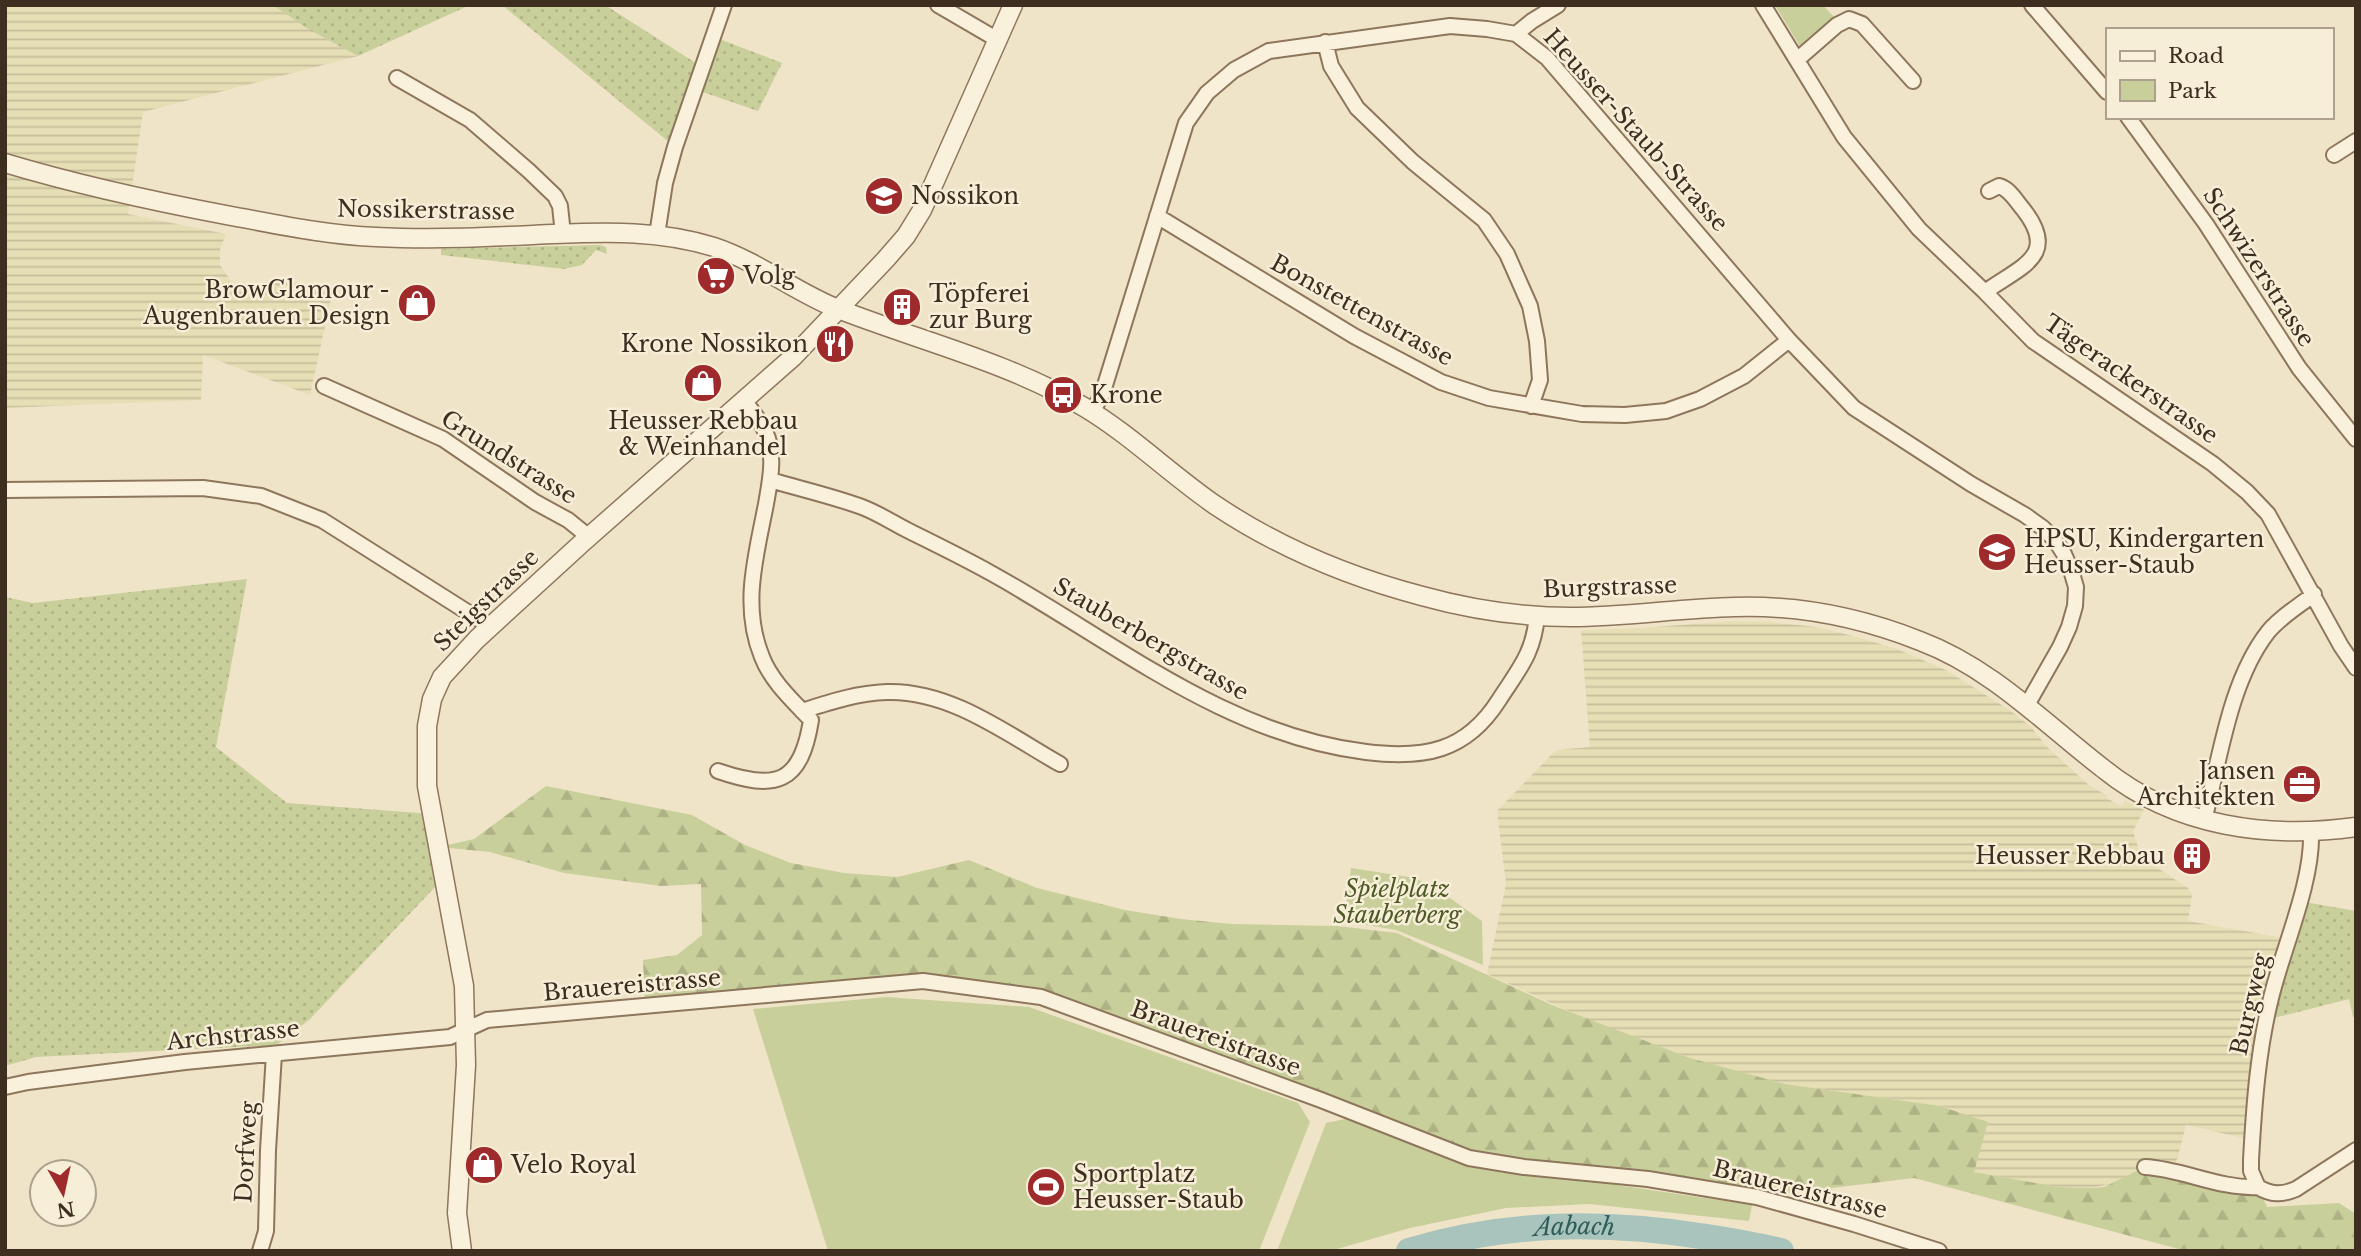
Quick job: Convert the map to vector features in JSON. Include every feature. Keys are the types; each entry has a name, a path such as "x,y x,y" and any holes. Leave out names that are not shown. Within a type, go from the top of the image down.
{"street":[{"path":"657,235 665,183 675,147 724,5"},
{"path":"938,5 998,40"},
{"name":"Steigstrasse","path":"461,1251 457,1190 466,1065 464,986 427,786 427,726 432,698 442,677 461,656 589,537 793,357 906,236 922,210 1013,5"},
{"path":"1516,34 1558,5"},
{"name":"Tägerackerstrasse","path":"1763,5 1844,136 1919,229 2033,341 2213,464 2247,492 2268,514 2341,646 2356,668"},
{"path":"2032,5 2106,91"},
{"path":"1798,59 1837,25 1849,19 1862,24 1913,81"},
{"name":"Heusser-Staub-Strasse","path":"1092,412 1102,395 1186,123 1207,93 1234,70 1269,51 1450,26 1516,34 1547,58 1789,340 1854,408 2043,528 2064,554 2076,587 2075,606 2060,647 2027,705"},
{"path":"1325,42 1331,66 1357,108 1413,162 1484,220 1507,254 1530,306 1537,341 1540,380 1531,406"},
{"path":"397,78 470,120 555,196 560,206 563,234"},
{"name":"Schwizerstrasse","path":"2129,119 2206,225 2299,368 2356,439"},
{"path":"2334,155 2356,141"},
{"name":"Nossikerstrasse","path":"5,163 78,184 158,202 336,235 429,239 622,232 657,235 719,249 751,262 815,299 837,308"},
{"path":"1985,292 2032,258 2039,245 2034,223 2008,191 1999,186 1989,191"},
{"name":"Bonstettenstrasse","path":"1157,216 1354,336 1441,382 1489,398 1581,414 1625,415 1667,411 1700,399 1744,376 1789,340"},
{"name":"Burgstrasse","path":"837,308 1021,375 1092,412 1118,429 1215,505 1270,538 1317,561 1366,579 1423,597 1479,608 1537,615 1575,617 1699,608 1766,607 1851,619 1925,643 1961,661 2027,705 2120,782 2156,802 2204,820 2262,831 2311,832 2356,827"},
{"name":"Grundstrasse","path":"324,386 443,439 536,502 568,520 589,537"},
{"path":"718,771 759,783 783,776 793,769 805,749 811,720 772,676 763,659 752,623 752,574 772,464 766,432 744,400"},
{"name":"Stauberbergstrasse","path":"770,480 864,508 989,572 1201,699 1297,739 1347,750 1401,755 1422,754 1443,749 1462,740 1492,711 1526,657 1533,643 1537,615"},
{"path":"5,490 203,488 261,496 322,520 491,627"},
{"path":"2204,820 2232,705 2243,677 2268,632 2314,594"},
{"path":"802,710 863,694 888,692 930,697 975,716 1060,764"},
{"name":"Burgweg","path":"2258,1187 2251,1171 2250,1160 2261,1047 2273,992 2299,901 2311,848 2311,832"},
{"name":"Brauereistrasse","path":"466,1031 487,1020 923,981 1041,997 1329,1103 1469,1158 1524,1167 1648,1180 1757,1197 1939,1251"},
{"name":"Archstrasse","path":"5,1087 185,1062 450,1037 466,1031"},
{"name":"Dorfweg","path":"260,1251 266,1231 274,1054"},
{"path":"2145,1167 2174,1171 2234,1186 2258,1187 2276,1194 2296,1189 2356,1150"}],"shaded area":[{"path":"5,5 273,5 358,56 143,112 128,214 226,234 220,250 220,265 230,280 240,288 253,288 272,279 333,290 310,395 203,355 201,400 5,408"},
{"path":"1733,621 1817,627 1897,649 1946,670 2011,711 2031,727 2048,748 2089,785 2106,795 2106,798 2122,806 2125,801 2144,810 2133,831 2141,857 2188,888 2192,895 2188,921 2289,939 2272,992 2252,1140 2186,1125 2174,1171 2091,1188 2058,1187 1973,1172 1961,1112 1940,1106 1785,1084 1730,1071 1586,1019 1487,974 1506,884 1497,811 1556,750 1590,747 1581,630"}],"green space":[{"path":"273,5 470,5 358,56 308,29"},
{"path":"502,5 605,5 702,67 713,34 782,63 758,111 694,89 675,147"},
{"path":"1775,5 1823,5 1835,18 1802,50"},
{"path":"606,247 607,254 596,250 582,265 564,269 441,255 441,249"},
{"path":"247,579 216,747 287,803 432,814 439,847 436,886 310,1019 277,1045 36,1057 5,1066 5,597 33,603"},
{"path":"546,786 692,815 745,845 791,863 844,873 897,877 969,860 1037,888 1125,910 1231,924 1337,926 1397,933 1552,1005 1690,1058 1785,1084 1940,1106 1988,1122 1974,1172 2058,1187 2091,1188 2104,1187 2145,1167 2258,1187 2267,1207 2339,1203 2356,1214 2356,1251 2186,1251 1914,1178 1757,1197 1469,1158 1041,997 923,981 645,1006 643,960 677,955 702,935 701,884 661,886 564,873 490,852 439,847 474,839"},
{"name":"Spielplatz Stauberberg","path":"1351,868 1415,878 1482,921 1483,965 1396,930 1344,921"},
{"path":"2299,901 2356,911 2356,1018 2353,1017 2349,999 2266,1020"},
{"name":"Sportplatz Heusser-Staub","path":"886,997 1029,1007 1298,1103 1310,1122 1259,1251 828,1251 753,1009"},
{"path":"1350,1118 1462,1162 1752,1205 1749,1221 1589,1204 1506,1208 1410,1228 1330,1251 1277,1251 1326,1123"}],"waterway":[{"name":"Aabach","path":"1409,1251 1483,1234 1520,1229 1594,1226 1669,1232 1781,1251"}],"place":[{"name":"Nossikon","path":"884,196"},
{"name":"Volg","path":"716,276"},
{"name":"BrowGlamour - Augenbrauen Design","path":"417,303"},
{"name":"Töpferei zur Burg","path":"902,307"},
{"name":"Krone Nossikon","path":"835,344"},
{"name":"Heusser Rebbau & Weinhandel","path":"703,383"},
{"name":"Krone","path":"1063,395"},
{"name":"HPSU, Kindergarten Heusser-Staub","path":"1997,552"},
{"name":"Jansen Architekten","path":"2302,784"},
{"name":"Heusser Rebbau","path":"2192,856"},
{"name":"Velo Royal","path":"484,1165"},
{"name":"Sportplatz Heusser-Staub","path":"1046,1187"}]}
